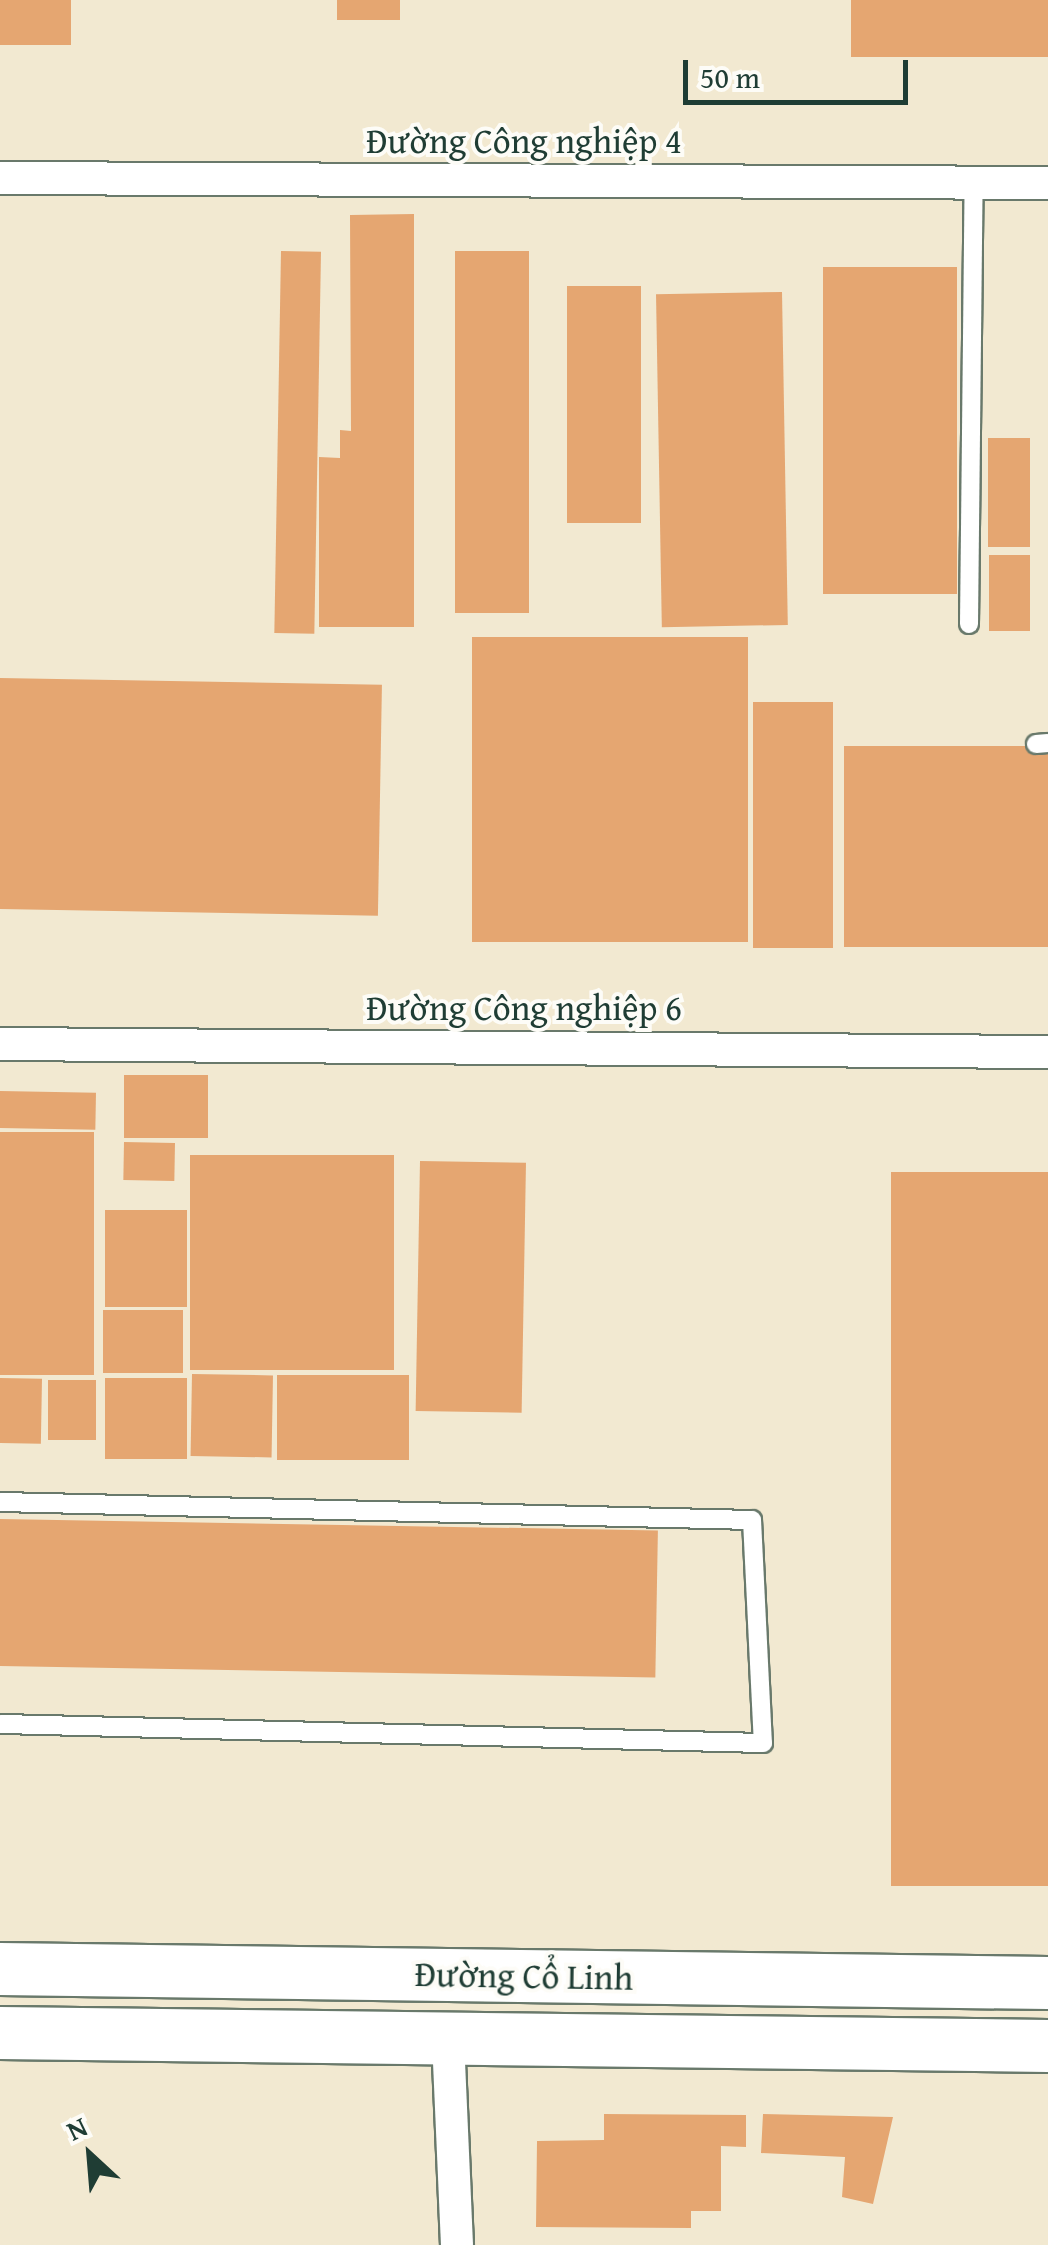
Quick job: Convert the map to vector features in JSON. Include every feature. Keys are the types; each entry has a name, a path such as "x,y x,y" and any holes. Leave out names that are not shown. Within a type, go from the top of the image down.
{"main road":[{"name":"Đường Cổ Linh","path":"0,1969 1048,1982"},
{"name":"Đường Cổ Linh","path":"0,2033 1048,2046"}],"street":[{"name":"Đường Công nghiệp 4","path":"0,178 1048,183"},
{"name":"Đường Công nghiệp 6","path":"0,1044 1048,1052"},
{"path":"448,2040 457,2245"}],"lane":[{"path":"969,624 974,183"},
{"path":"0,1502 752,1520 763,1743 0,1724"}],"building":[{"path":"0,0 71,0 71,45 0,45"},
{"path":"337,0 400,0 400,20 337,20"},
{"path":"851,0 1048,0 1048,57 851,57"},
{"path":"414,214 414,627 319,627 319,457 340,458 340,430 351,431 350,215"},
{"path":"281,251 321,252 314,634 274,633"},
{"path":"455,251 529,251 529,613 455,613"},
{"path":"823,267 957,267 957,594 823,594"},
{"path":"567,286 641,286 641,523 567,523"},
{"path":"782,292 788,625 662,627 656,294"},
{"path":"988,438 1030,438 1030,547 988,547"},
{"path":"989,555 1030,555 1030,631 989,631"},
{"path":"472,637 748,637 748,942 472,942"},
{"path":"0,678 382,685 378,916 0,909"},
{"path":"753,702 833,702 833,948 753,948"},
{"path":"844,746 1048,746 1048,947 844,947"},
{"path":"124,1075 208,1075 208,1138 124,1138"},
{"path":"0,1091 96,1093 95,1130 0,1128"},
{"path":"0,1132 94,1132 94,1375 0,1375"},
{"path":"124,1142 175,1143 174,1181 123,1180"},
{"path":"190,1155 394,1155 394,1370 190,1370"},
{"path":"420,1161 526,1163 522,1413 416,1411"},
{"path":"891,1172 1048,1172 1048,1886 891,1886"},
{"path":"105,1210 187,1210 187,1307 105,1307"},
{"path":"103,1310 183,1310 183,1373 103,1373"},
{"path":"192,1374 273,1375 272,1457 191,1456"},
{"path":"277,1375 409,1375 409,1460 277,1460"},
{"path":"0,1378 42,1379 41,1444 0,1443"},
{"path":"105,1378 187,1378 187,1459 105,1459"},
{"path":"48,1380 96,1380 96,1440 48,1440"},
{"path":"0,1519 658,1530 655,1677 0,1666"},
{"path":"604,2114 746,2115 746,2147 721,2146 721,2211 691,2211 691,2228 536,2227 537,2141 604,2140"},
{"path":"763,2114 893,2117 873,2204 842,2197 845,2157 761,2153"}]}
